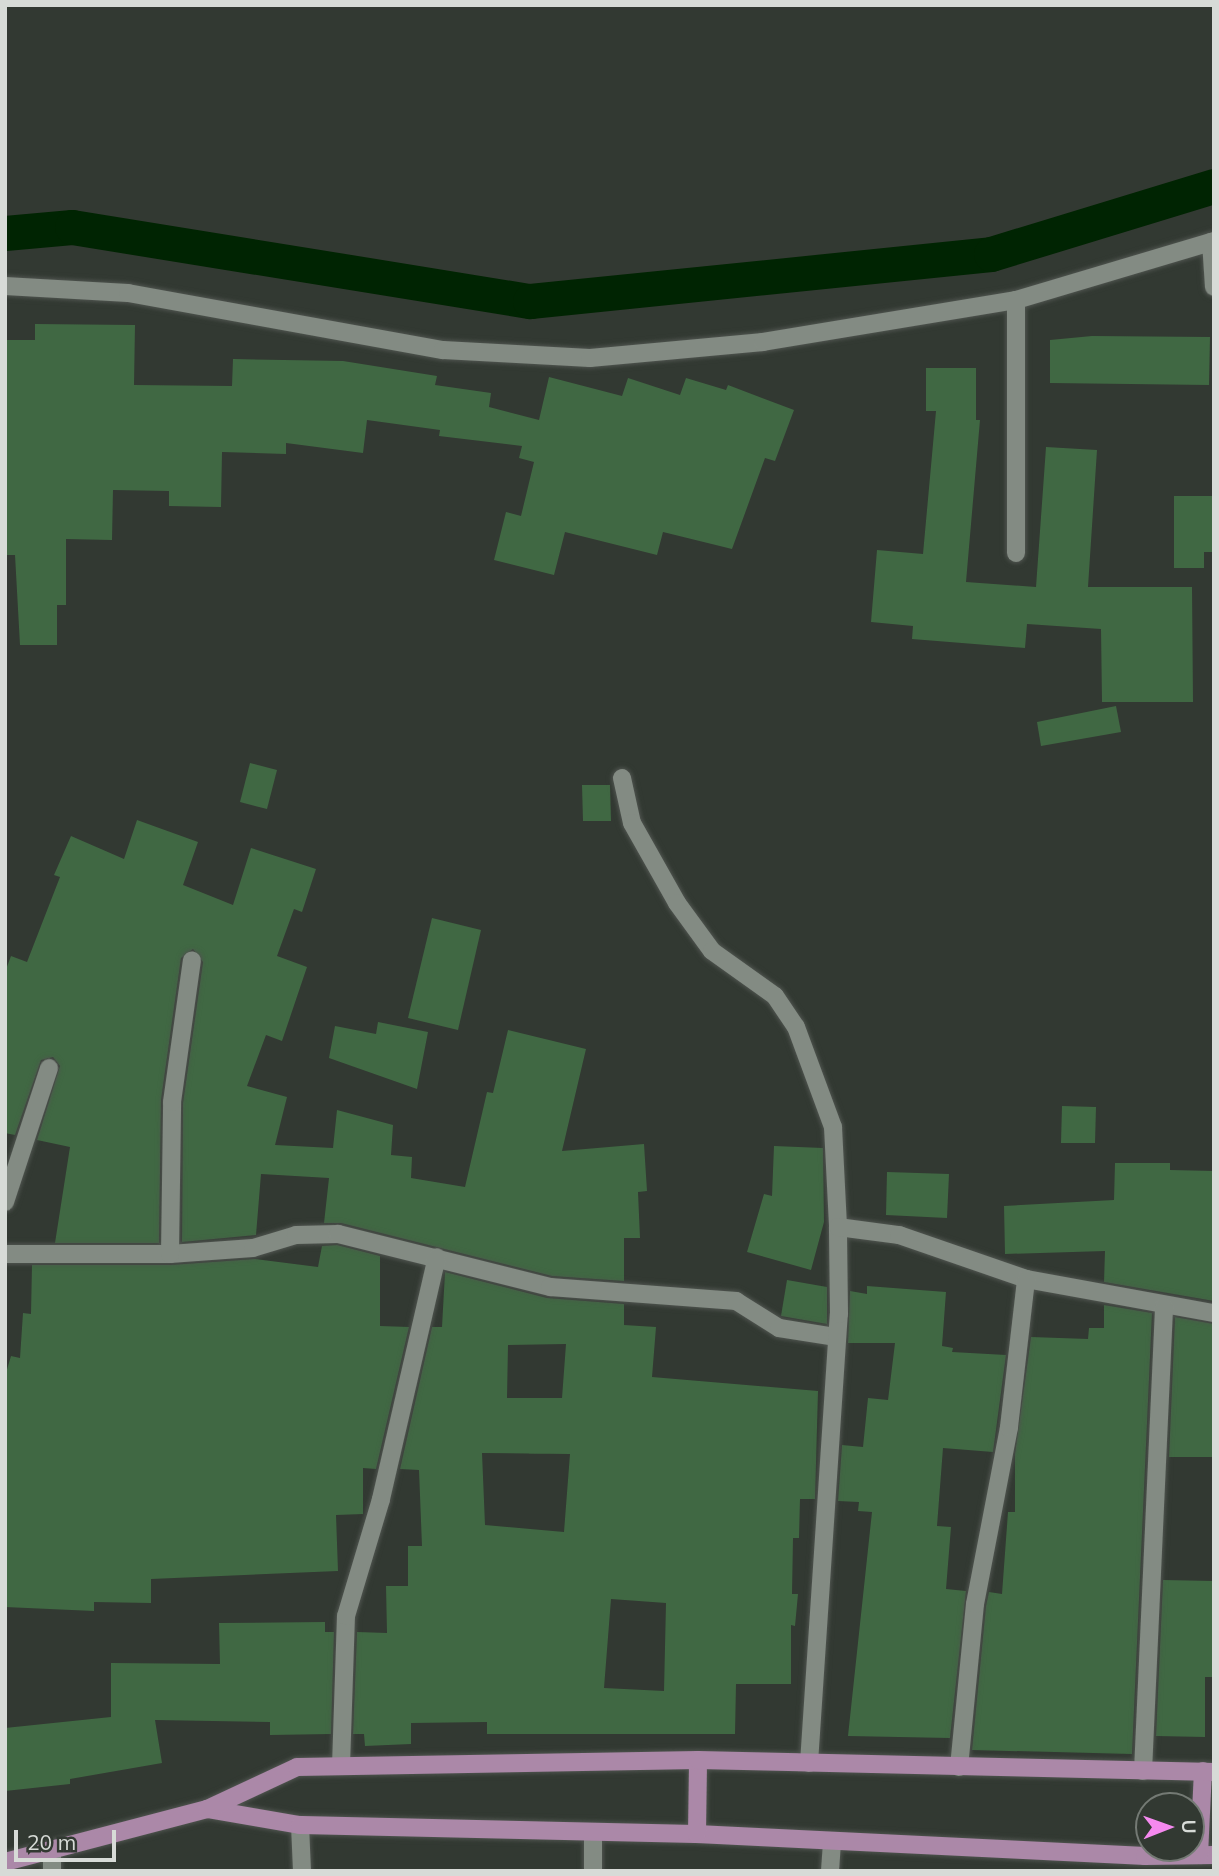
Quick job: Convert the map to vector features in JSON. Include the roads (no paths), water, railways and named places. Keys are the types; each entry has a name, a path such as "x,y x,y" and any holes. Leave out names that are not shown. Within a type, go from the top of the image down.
{"main road":[{"path":"697,1834 698,1760"},
{"path":"5,1862 52,1862 95,1836 207,1809 297,1767 698,1760 1208,1771 1207,1855 1145,1863 697,1834 299,1825 207,1809"}],"street":[{"path":"5,286 128,293 443,351 590,359 763,342 1016,300 1213,241 1214,287"},
{"path":"1016,300 1016,552"},
{"path":"622,778 632,823 677,903 712,951 775,996 796,1027 833,1127 838,1227 836,1338 809,1763"},
{"path":"170,1254 172,1102 192,960"},
{"path":"5,1202 49,1068"},
{"path":"838,1227 899,1235 1026,1279 1214,1313"},
{"path":"5,1254 170,1254 253,1248 296,1235 338,1234 575,1291 641,1291 736,1301 779,1328 836,1338"},
{"path":"341,1766 344,1626 382,1499 437,1257"},
{"path":"960,1767 975,1604 1009,1427 1026,1279"},
{"path":"1143,1771 1164,1306"},
{"path":"299,1825 302,1871"},
{"path":"593,1832 593,1871"},
{"path":"830,1871 832,1841"}],"waterway":[{"path":"5,233 72,227 530,301 991,254 1214,186"}]}
